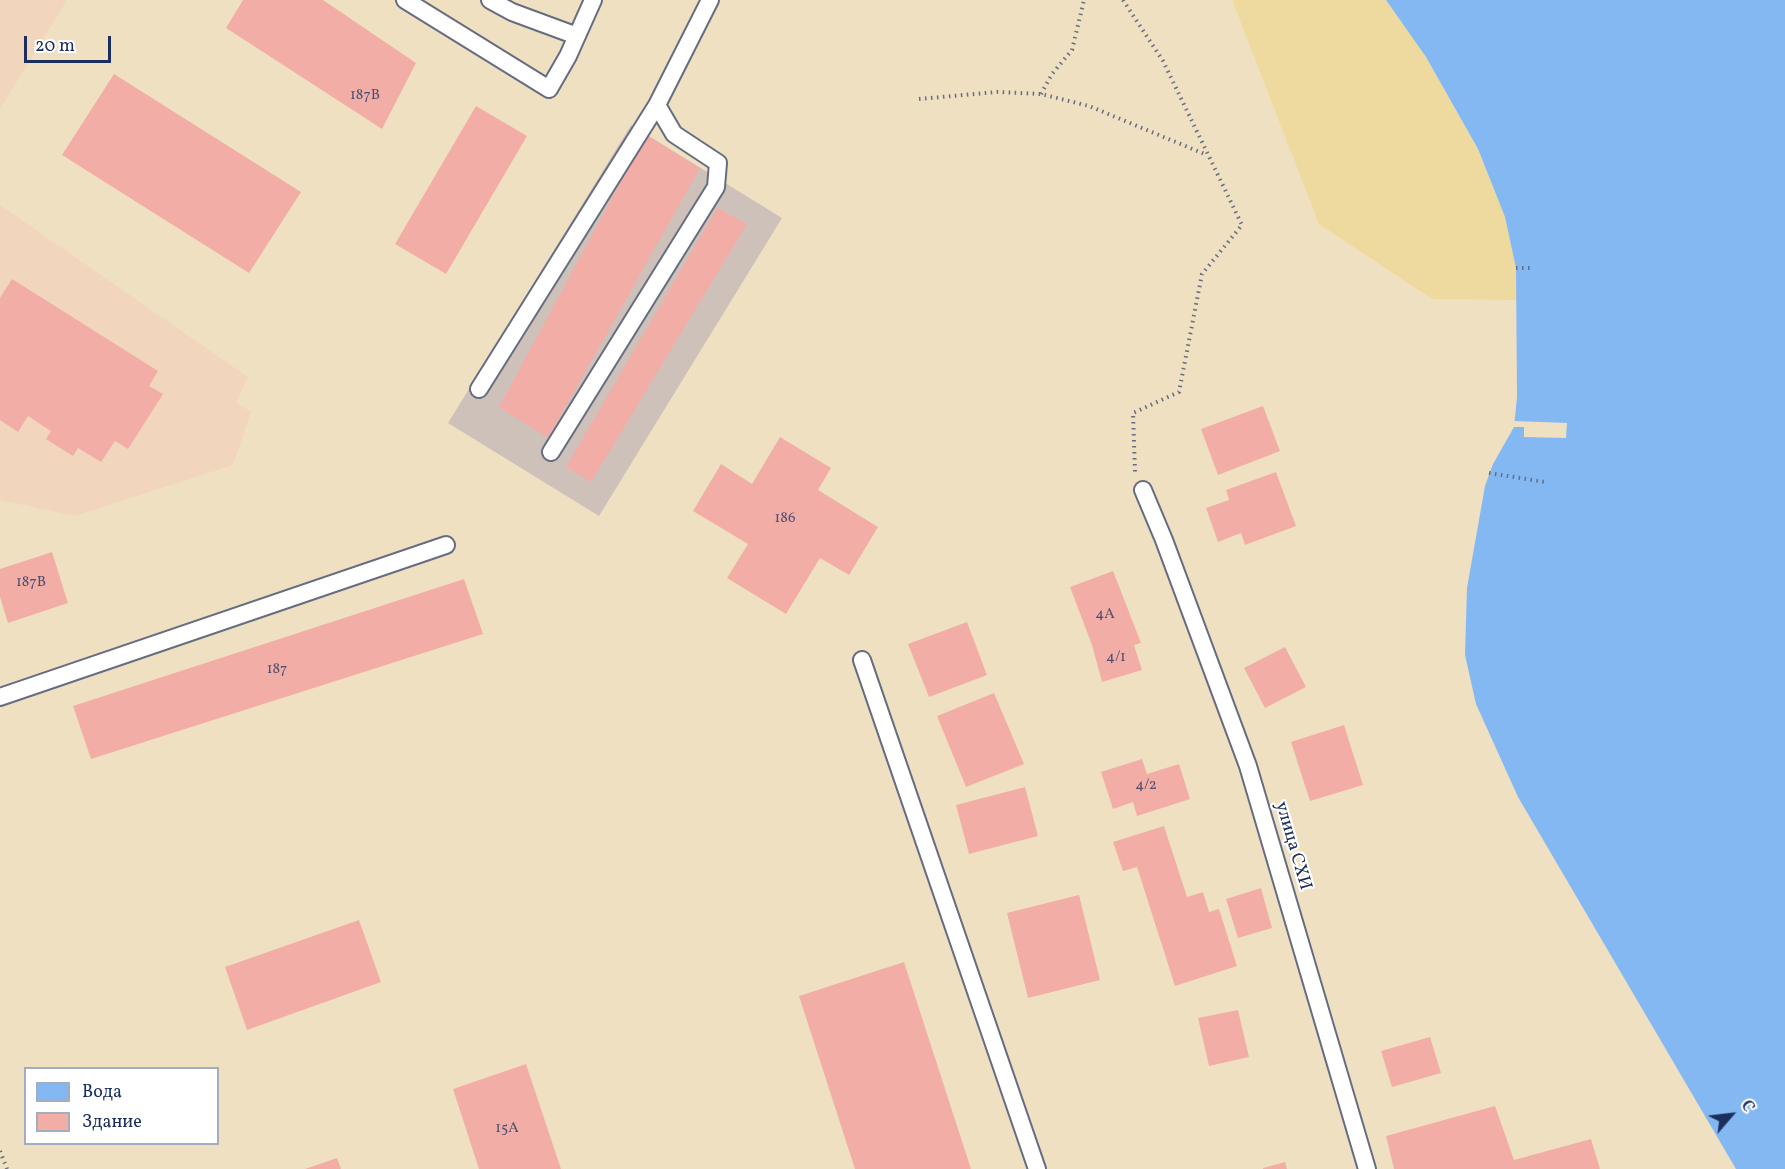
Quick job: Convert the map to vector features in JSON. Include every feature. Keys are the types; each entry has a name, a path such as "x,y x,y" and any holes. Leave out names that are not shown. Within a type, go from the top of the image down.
{"lane":[{"path":"405,0 524,72 549,90 593,0"},
{"path":"490,0 512,12 577,36"},
{"path":"479,389 657,105 710,0"},
{"path":"551,452 716,188 718,163 674,134 657,105"},
{"name":"улица СХИ","path":"1139,483 1164,540 1248,766 1366,1169"},
{"path":"0,697 446,545"},
{"path":"862,660 1037,1169"}],"path":[{"path":"1041,94 1052,74 1072,50 1084,0"},
{"path":"1123,0 1163,61 1242,225 1202,274 1179,392 1133,412 1139,483"},
{"path":"919,99 997,92 1041,94 1089,106 1208,155"},
{"path":"1516,268 1531,268"},
{"path":"1489,473 1545,482"},
{"path":"0,1151 7,1169"}],"shaded area":[{"path":"0,0 67,0 0,109"},
{"path":"631,125 782,218 599,516 448,423"},
{"path":"0,205 248,377 236,402 251,412 233,465 75,516 0,500"}],"sand":[{"path":"1232,0 1386,0 1426,57 1478,150 1505,217 1516,268 1517,300 1432,299 1319,224"}],"water":[{"path":"1386,0 1785,0 1785,1169 1736,1169 1518,797 1476,704 1465,655 1467,588 1485,486 1493,464 1514,427 1517,397 1516,268 1505,217 1478,149 1426,57"}],"pier":[{"path":"1514,421 1567,423 1566,438 1524,437 1524,427 1514,427"}],"building":[{"path":"243,0 323,0 416,63 382,129 226,28"},
{"path":"114,74 301,192 249,273 62,155"},
{"path":"476,106 527,136 446,274 395,244"},
{"path":"646,135 700,168 548,438 499,407"},
{"path":"717,208 747,224 591,482 566,467"},
{"path":"12,279 158,371 149,386 163,394 128,449 115,441 101,462 78,448 73,456 46,439 51,431 28,416 18,432 0,420 0,298"},
{"path":"1263,406 1280,451 1218,475 1201,429"},
{"path":"780,437 831,468 818,490 878,527 849,575 820,558 786,614 727,578 748,544 693,511 721,464 752,484"},
{"path":"1276,472 1296,526 1245,545 1241,533 1218,542 1206,508 1229,500 1226,490"},
{"path":"52,552 68,603 8,623 0,597 0,569"},
{"path":"1113,571 1141,643 1134,645 1142,670 1102,682 1092,645 1070,587"},
{"path":"464,579 483,634 91,759 73,706"},
{"path":"967,622 987,675 929,697 908,644"},
{"path":"1285,647 1306,687 1265,708 1244,668"},
{"path":"994,693 1024,764 966,787 937,716"},
{"path":"1344,725 1363,785 1310,801 1291,742"},
{"path":"1142,759 1147,774 1179,764 1190,799 1137,816 1133,802 1113,809 1101,772"},
{"path":"1025,787 1038,836 969,854 956,805"},
{"path":"1164,826 1187,897 1203,892 1209,912 1219,909 1237,966 1175,986 1137,867 1123,871 1113,842"},
{"path":"1261,888 1272,928 1238,938 1226,899"},
{"path":"1079,895 1100,980 1028,998 1007,913"},
{"path":"359,920 381,982 247,1030 225,967"},
{"path":"904,962 971,1169 855,1169 799,996"},
{"path":"1238,1010 1249,1057 1209,1066 1198,1018"},
{"path":"1430,1037 1441,1073 1392,1087 1381,1051"},
{"path":"526,1064 561,1169 479,1169 453,1089"},
{"path":"1495,1106 1514,1160 1591,1139 1600,1169 1394,1169 1386,1136"},
{"path":"337,1158 341,1169 305,1169"},
{"path":"1285,1162 1287,1169 1263,1169 1263,1168"}]}
